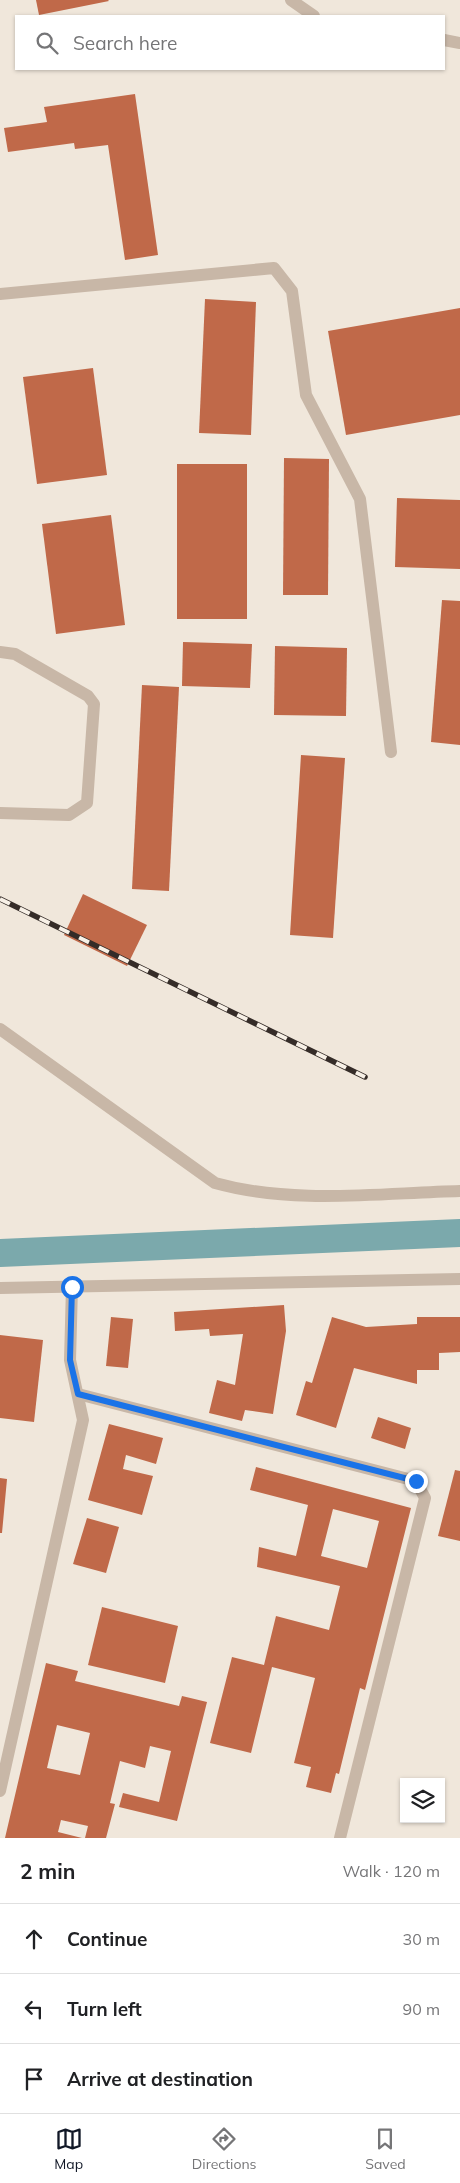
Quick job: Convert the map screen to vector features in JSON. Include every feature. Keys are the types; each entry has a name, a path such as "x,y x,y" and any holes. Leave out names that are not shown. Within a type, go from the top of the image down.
{"street":[{"path":"291,0 313,15"},
{"path":"445,40 460,43"},
{"path":"0,294 274,268 292,291 306,395 360,500 391,752"},
{"path":"0,652 16,654 88,696 94,704 87,803 69,815 0,814"},
{"path":"0,1029 214,1183 244,1191 286,1196 460,1191"},
{"path":"0,1288 460,1279"},
{"path":"0,1791 83,1420 70,1360 72,1287"},
{"path":"78,1394 416,1481 425,1498 340,1838"}],"building":[{"path":"36,0 108,0 109,1 39,15"},
{"path":"135,94 158,255 125,260 108,145 75,149 74,143 8,152 4,128 47,122 44,107"},
{"path":"205,299 256,302 251,435 199,433"},
{"path":"460,308 460,415 346,435 328,331"},
{"path":"93,368 107,475 37,484 23,377"},
{"path":"284,458 329,459 328,595 283,595"},
{"path":"177,464 247,464 247,619 177,619"},
{"path":"397,498 460,500 460,569 395,567"},
{"path":"111,515 125,625 56,634 42,524"},
{"path":"442,600 460,601 460,745 431,742"},
{"path":"183,642 252,644 250,688 182,686"},
{"path":"275,646 347,648 346,716 274,715"},
{"path":"142,685 179,687 169,891 132,889"},
{"path":"301,755 345,758 333,938 290,935"},
{"path":"83,894 147,925 127,966 64,935"},
{"path":"284,1305 286,1331 273,1414 245,1410 242,1421 209,1413 217,1380 235,1385 243,1334 210,1336 209,1329 175,1331 174,1312"},
{"path":"111,1317 133,1319 128,1368 106,1366"},
{"path":"332,1317 366,1327 417,1324 417,1317 460,1317 460,1352 439,1353 439,1370 417,1370 417,1384 354,1368 336,1428 296,1415 306,1381 312,1383"},
{"path":"0,1335 43,1340 34,1422 0,1418"},
{"path":"378,1417 411,1428 405,1449 371,1438"},
{"path":"109,1424 163,1438 156,1464 126,1455 123,1469 153,1476 142,1515 88,1500"},
{"path":"256,1467 411,1508 365,1690 360,1688 339,1774 336,1773 331,1793 306,1787 311,1767 294,1763 315,1678 272,1667 251,1753 210,1743 232,1657 264,1665 276,1616 329,1630 340,1586 257,1567 259,1547 296,1556 308,1505 250,1490","holes":["333,1509 379,1521 367,1568 321,1556"]},
{"path":"455,1470 460,1471 460,1541 438,1536"},
{"path":"0,1478 7,1479 2,1533 0,1533"},
{"path":"87,1518 119,1527 106,1573 73,1564"},
{"path":"102,1607 178,1626 165,1683 88,1665"},
{"path":"46,1663 78,1671 75,1681 179,1706 182,1696 207,1702 177,1821 119,1807 123,1793 159,1802 171,1751 150,1746 145,1768 120,1761 110,1803 115,1804 106,1838 85,1838 88,1826 61,1820 58,1832 82,1838 5,1838","holes":["57,1725 90,1733 80,1775 47,1768"]}],"waterway":[{"path":"0,1253 460,1233"}],"railway":[{"path":"0,899 365,1077"}],"route":[{"path":"72,1287 70,1360 78,1394 416,1481"}]}
